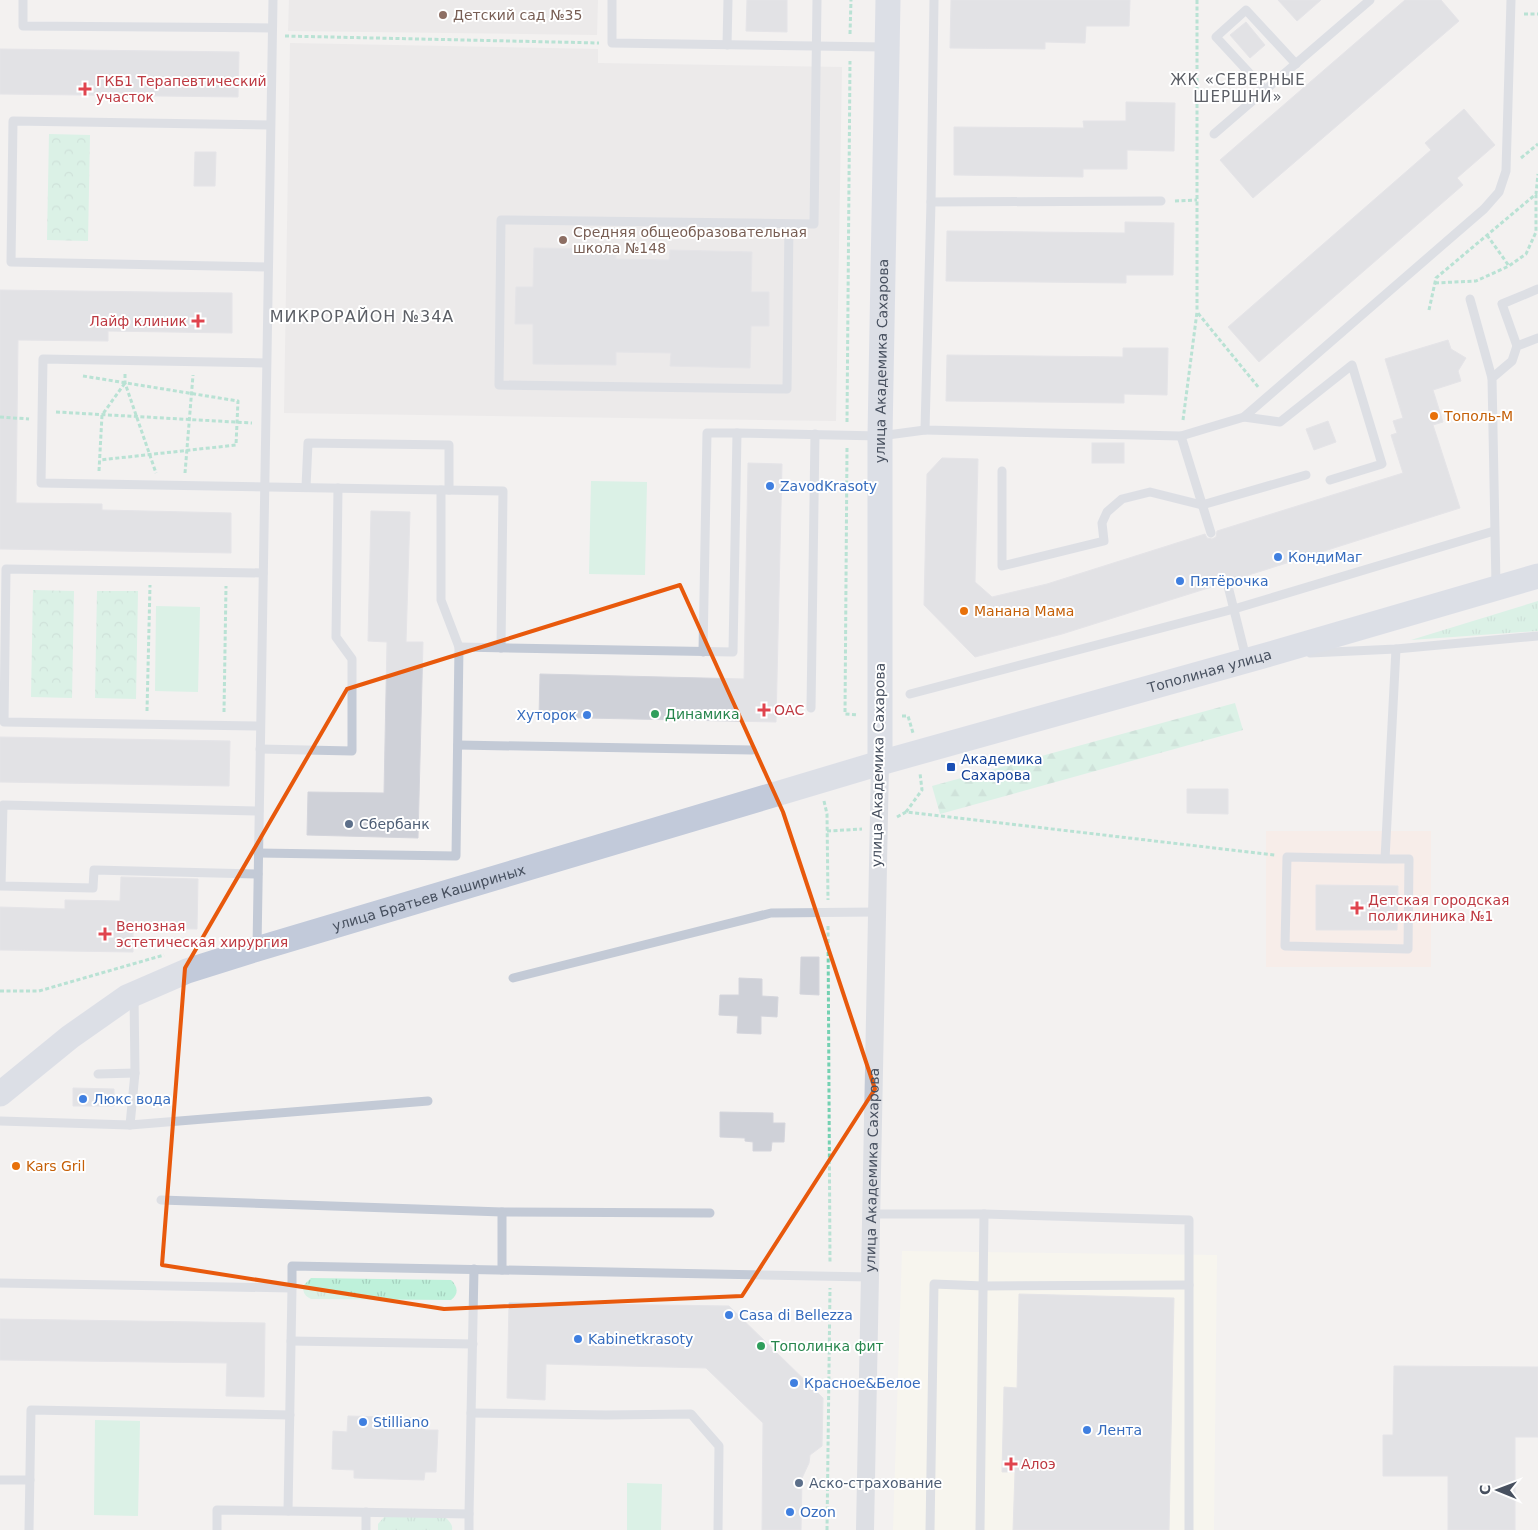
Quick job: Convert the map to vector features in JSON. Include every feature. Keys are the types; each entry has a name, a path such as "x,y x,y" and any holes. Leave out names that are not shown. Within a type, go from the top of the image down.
{"main road":[{"name":"улица Академика Сахарова","path":"880,763 880,436 888,0"},
{"name":"Тополиная улица","path":"880,763 1258,658 1538,576"},
{"name":"улица Братьев Кашириных","path":"2,1092 70,1037 127,997 187,971 880,763"}],"street":[{"name":"улица Академика Сахарова","path":"865,1530 880,763"}],"lane":[{"path":"23,0 22,26 272,32"},
{"path":"257,949 273,0"},
{"path":"612,0 612,43 888,47"},
{"path":"727,44 728,0"},
{"path":"789,224 787,389 499,385 501,220 814,224 817,0"},
{"path":"925,430 934,0"},
{"path":"1214,134 1370,0"},
{"path":"1244,417 1484,209 1499,192 1506,170 1511,0"},
{"path":"1265,90 1216,37 1246,10 1296,64"},
{"path":"268,267 11,262 14,121 270,125"},
{"path":"931,202 1162,201"},
{"path":"1492,378 1512,361 1517,346 1502,304 1538,289"},
{"path":"1470,299 1492,378 1496,588"},
{"path":"1517,346 1538,338"},
{"path":"266,363 43,359 41,483 503,491 501,648"},
{"path":"703,652 707,433 880,436 925,430 1180,436 1244,417 1280,422 1352,365 1382,464 1330,480"},
{"path":"459,647 733,652 737,433"},
{"path":"811,708 815,434"},
{"path":"1180,436 1211,533"},
{"path":"258,853 456,856 459,647 441,600 445,490 450,445 308,443 306,487"},
{"path":"1002,471 1002,566 1104,541 1102,523 1107,512 1122,499 1150,492 1202,505 1306,475"},
{"path":"260,749 352,751 352,659 336,637 338,488"},
{"path":"910,694 1234,609 1494,531"},
{"path":"260,726 4,722 6,569 263,573"},
{"path":"1227,582 1234,609 1258,658 1396,649 1538,636"},
{"path":"1385,859 1396,649"},
{"path":"458,745 752,750"},
{"path":"258,874 94,870 93,888 1,886 1,836 3,804 259,811"},
{"path":"1287,857 1385,859 1409,859 1408,949 1285,946 1287,857"},
{"path":"513,978 770,913 876,912"},
{"path":"130,1125 136,1072 134,994"},
{"path":"98,1074 136,1072"},
{"path":"0,1121 130,1125 428,1101"},
{"path":"161,1200 502,1212 710,1213"},
{"path":"502,1212 502,1270"},
{"path":"871,1214 984,1214 1189,1220 1189,1530"},
{"path":"980,1530 984,1214"},
{"path":"288,1511 292,1266 870,1277"},
{"path":"469,1530 474,1270"},
{"path":"0,1283 292,1288"},
{"path":"930,1530 934,1284 983,1286 1189,1285"},
{"path":"291,1341 473,1344"},
{"path":"29,1530 31,1410 290,1415"},
{"path":"472,1413 691,1414 719,1446 718,1530"},
{"path":"0,1480 30,1480"},
{"path":"217,1530 218,1510 469,1514"},
{"path":"366,1512 366,1530"}],"path":[{"path":"851,0 846,714 879,717 908,716"},
{"path":"1180,436 1198,312 1197,0"},
{"path":"272,32 612,43"},
{"path":"1435,283 1476,281 1509,266 1526,254 1536,232 1538,174"},
{"path":"1429,310 1436,278 1537,193"},
{"path":"1162,201 1197,200"},
{"path":"1487,235 1509,266"},
{"path":"1198,312 1267,397"},
{"path":"124,360 125,383 160,485"},
{"path":"184,486 194,362"},
{"path":"80,375 238,401 236,446 100,460"},
{"path":"98,484 102,415 125,383"},
{"path":"0,417 102,415 265,424"},
{"path":"146,724 150,571"},
{"path":"224,725 226,572"},
{"path":"818,782 827,814 830,1276 827,1530"},
{"path":"827,831 878,828 906,812 1287,857"},
{"path":"0,991 38,991 172,952"}],"highlighted area":[{"path":"680,585 783,812 875,1089 742,1296 444,1309 162,1265 185,968 347,689"}],"shaded area":[{"name":"Детский сад №35","path":"289,0 598,0 597,35 288,31"},
{"name":"Средняя общеобразовательная школа №148","path":"290,43 598,49 598,63 842,67 836,421 284,413"},
{"path":"1266,831 1431,831 1431,967 1266,967"},
{"path":"902,1251 1217,1255 1214,1530 893,1530"}],"green space":[{"path":"49,134 90,135 88,241 47,240"},
{"path":"591,481 647,482 645,575 589,574"},
{"path":"33,590 74,591 72,698 31,697"},
{"path":"97,591 138,591 136,699 95,698"},
{"path":"1538,601 1538,631 1411,640"},
{"path":"156,606 200,607 198,692 155,691"},
{"path":"1235,703 1243,730 940,814 932,786"},
{"path":"311,1278 451,1280 457,1290 451,1300 311,1299 303,1291 303,1286"},
{"path":"95,1420 140,1421 138,1516 94,1515"},
{"path":"627,1483 662,1484 661,1530 627,1530"},
{"path":"385,1516 446,1518 452,1525 452,1530 378,1530 378,1524"}],"building":[{"path":"747,0 787,0 787,32 746,31"},
{"path":"951,0 1130,0 1129,26 1086,26 1085,43 1045,42 1045,49 950,48"},
{"path":"1278,0 1321,0 1297,21"},
{"path":"1405,0 1441,0 1459,21 1253,198 1220,160"},
{"path":"1246,22 1265,45 1250,58 1230,35"},
{"path":"0,49 239,52 238,97 0,94"},
{"path":"1126,102 1175,103 1174,151 1127,150 1127,169 1083,169 1083,177 954,175 954,127 1084,128 1083,121 1126,121"},
{"path":"1464,109 1495,145 1457,178 1463,185 1259,362 1228,327 1431,150 1425,143"},
{"path":"195,152 216,152 215,186 194,186"},
{"path":"1125,222 1174,223 1173,275 1126,275 1126,283 946,281 947,231 1125,233"},
{"path":"534,248 616,249 616,259 669,260 670,250 752,252 751,292 769,292 769,326 751,326 750,368 670,366 671,353 616,352 616,365 533,364 533,324 515,324 516,287 533,287"},
{"path":"0,290 232,293 232,333 108,331 108,341 18,340 16,503 102,504 102,510 231,513 231,553 0,549"},
{"path":"1448,340 1451,349 1466,358 1458,371 1461,381 1433,390 1443,422 1433,425 1460,508 1233,580 1229,576 1225,576 1221,580 1221,584 1062,634 975,657 924,605 927,474 942,458 978,459 975,582 992,597 1047,584 1205,534 1207,538 1212,539 1216,537 1217,531 1403,473 1391,435 1397,433 1393,421 1403,418 1385,359"},
{"path":"1123,348 1168,348 1167,395 1124,394 1124,403 946,401 947,355 1123,357"},
{"path":"1328,421 1336,442 1314,450 1306,429"},
{"path":"1092,443 1124,443 1124,463 1092,463"},
{"path":"748,463 782,464 776,722 539,717 540,674 744,679"},
{"path":"371,511 410,512 406,642 423,642 418,838 307,835 308,792 384,793 387,642 368,641"},
{"path":"0,737 230,741 229,786 0,782"},
{"path":"1187,789 1228,789 1228,814 1187,813"},
{"path":"121,877 198,879 197,929 133,928 133,952 0,950 0,907 65,909 65,900 120,901"},
{"name":"Детская городская поликлиника №1","path":"1316,885 1398,886 1397,930 1316,930"},
{"path":"801,957 819,957 819,995 800,994"},
{"path":"739,978 762,979 762,996 778,997 777,1017 761,1016 761,1034 737,1033 738,1016 719,1015 720,995 739,995"},
{"path":"73,1088 114,1089 114,1106 73,1106"},
{"path":"720,1112 773,1113 773,1123 785,1123 784,1142 772,1142 771,1151 753,1151 753,1142 745,1141 745,1138 720,1137"},
{"name":"Лента","path":"1019,1294 1174,1298 1169,1530 1013,1530 1015,1472 1002,1472 1004,1387 1017,1388"},
{"path":"509,1303 729,1306 823,1398 822,1446 810,1455 809,1463 802,1478 801,1530 762,1530 763,1423 706,1368 546,1364 545,1400 507,1398"},
{"path":"0,1319 265,1323 264,1397 226,1396 227,1363 0,1360"},
{"path":"1394,1366 1538,1367 1538,1437 1515,1437 1515,1530 1448,1530 1448,1476 1383,1476 1383,1435 1393,1435"},
{"path":"348,1416 425,1418 425,1430 438,1430 436,1472 425,1472 424,1480 354,1478 354,1470 332,1469 333,1431 347,1432"}],"place":[{"name":"Детский сад №35","path":"443,15"},
{"name":"ГКБ1 Терапевтический участок","path":"85,89"},
{"name":"Средняя общеобразовательная школа №148","path":"563,240"},
{"name":"Лайф клиник","path":"198,321"},
{"name":"Тополь-М","path":"1434,416"},
{"name":"ZavodKrasoty","path":"770,486"},
{"name":"КондиМаг","path":"1278,557"},
{"name":"Пятёрочка","path":"1180,581"},
{"name":"Манана Мама","path":"964,611"},
{"name":"ОАС","path":"764,710"},
{"name":"Динамика","path":"655,714"},
{"name":"Хуторок","path":"587,715"},
{"name":"Академика Сахарова","path":"951,767"},
{"name":"Сбербанк","path":"349,824"},
{"name":"Детская городская поликлиника №1","path":"1357,908"},
{"name":"Венозная эстетическая хирургия","path":"105,934"},
{"name":"Люкс вода","path":"83,1099"},
{"name":"Kars Gril","path":"16,1166"},
{"name":"Casa di Bellezza","path":"729,1315"},
{"name":"Kabinetkrasoty","path":"578,1339"},
{"name":"Тополинка фит","path":"761,1346"},
{"name":"Красное&Белое","path":"794,1383"},
{"name":"Stilliano","path":"363,1422"},
{"name":"Лента","path":"1087,1430"},
{"name":"Алоэ","path":"1011,1464"},
{"name":"Аско-страхование","path":"799,1483"},
{"name":"Ozon","path":"790,1512"}],"district":[{"name":"ЖК «СЕВЕРНЫЕ ШЕРШНИ»","path":"1238,88"},
{"name":"МИКРОРАЙОН №34А","path":"362,316"}]}
